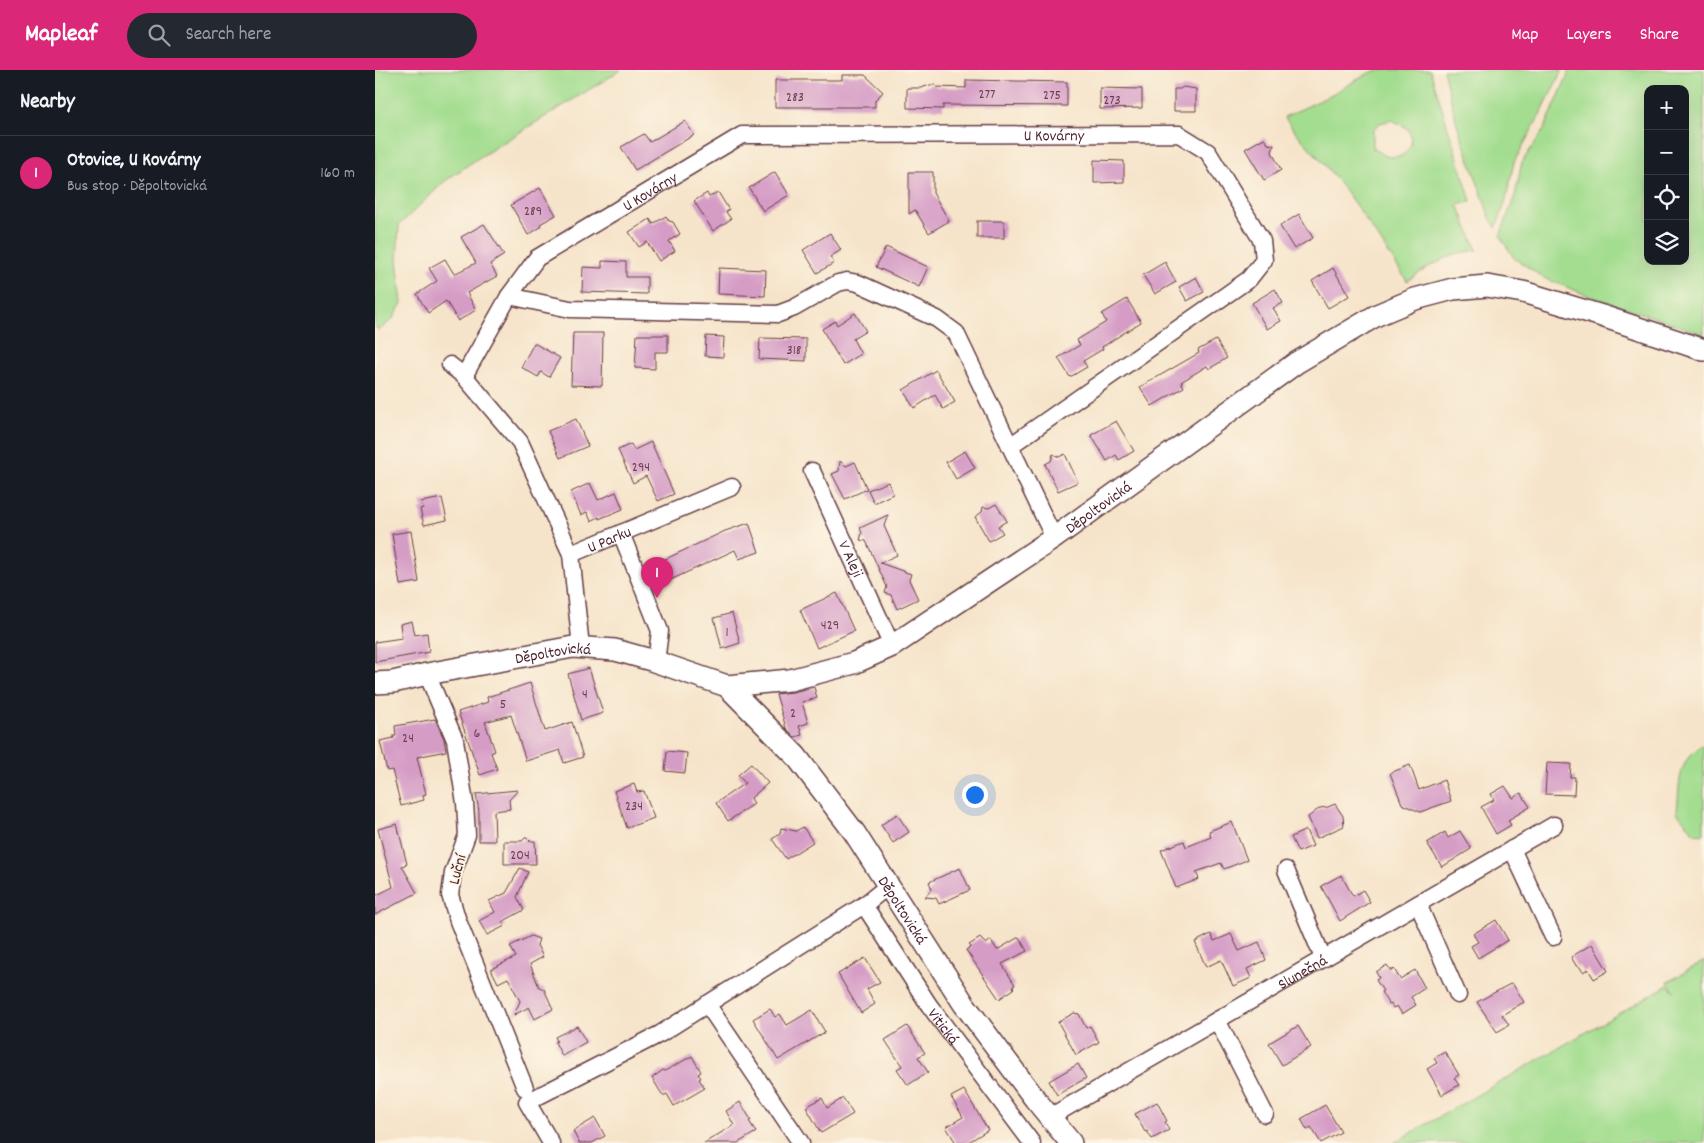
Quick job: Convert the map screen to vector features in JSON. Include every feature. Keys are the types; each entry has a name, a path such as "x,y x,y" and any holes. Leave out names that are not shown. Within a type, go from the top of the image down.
{"street":[{"name":"U Kovárny","path":"464,376 509,296 537,258 742,135 1179,134 1208,152 1263,241 1264,260 1249,279 1010,446"},
{"path":"509,296 570,309 778,314 795,308 838,283 847,281 858,282 937,319 956,333 1054,538"},
{"name":"Děpoltovická","path":"375,683 393,682 573,647 615,650 727,686 790,680 854,663 892,646 1054,538 1296,363 1377,315 1415,299 1453,289 1487,286 1523,292 1704,350"},
{"path":"450,365 464,376 520,442 571,554"},
{"name":"V Aleji","path":"812,471 892,646"},
{"name":"U Parku","path":"581,647 571,554 732,487"},
{"path":"621,533 660,631 656,662"},
{"name":"Luční","path":"427,674 455,740 465,803 467,835 453,873 450,895 525,1088"},
{"name":"Děpoltovická","path":"727,686 796,756 854,832 964,1004 1049,1117 1071,1143"},
{"name":"Slunečná","path":"1049,1117 1554,825"},
{"path":"1512,849 1553,937"},
{"path":"1286,870 1323,958"},
{"path":"551,1143 527,1102 660,1034 864,905 888,886"},
{"path":"1418,904 1458,996"},
{"name":"Vitická","path":"864,905 929,1005 1032,1143"},
{"path":"707,1004 801,1143"},
{"path":"1217,1020 1265,1114"}],"green space":[{"path":"375,70 621,70 475,160 445,181 399,225 397,260 402,303 392,320 379,330 375,327"},
{"path":"1380,70 1430,70 1471,201 1458,205 1477,250 1455,254 1430,266 1407,281 1346,192 1284,117 1321,100 1371,72","holes":["1392,120 1409,131 1411,145 1402,156 1388,157 1373,149 1373,130 1380,123"]},
{"path":"1443,70 1562,70 1514,162 1505,203 1496,228 1490,218 1457,124"},
{"path":"1570,70 1704,70 1704,334 1584,294 1544,278 1514,258 1500,236 1515,196 1522,162 1544,130"},
{"path":"1704,745 1704,834 1694,833 1677,812 1679,782 1684,765 1695,751"},
{"path":"1704,961 1704,1143 1394,1143 1668,985 1675,992 1668,982"}],"building":[{"path":"842,75 865,75 883,92 875,100 875,107 775,107 775,80 842,80"},
{"path":"966,80 1067,82 1067,106 943,105 943,109 907,108 907,88 935,85 937,87 966,88"},
{"path":"1183,87 1196,89 1196,111 1174,111 1174,89"},
{"path":"1100,88 1142,89 1142,108 1100,109"},
{"path":"685,121 694,135 635,170 621,147 644,134 650,142"},
{"path":"1264,138 1268,144 1274,145 1272,152 1281,170 1264,180 1245,149"},
{"path":"1094,160 1124,161 1124,182 1094,183"},
{"path":"775,172 789,195 763,211 749,188"},
{"path":"909,172 933,172 933,193 949,221 929,233 915,210 909,214"},
{"path":"540,188 556,215 540,224 541,227 528,235 511,205"},
{"path":"718,192 729,210 726,212 731,219 713,231 694,201 707,193 709,197"},
{"path":"1299,214 1313,238 1294,249 1280,226"},
{"path":"666,216 669,221 673,222 680,234 669,241 675,251 659,261 647,242 639,247 629,232 650,219 653,224"},
{"path":"977,221 1004,221 1004,238 977,238"},
{"path":"484,224 504,255 490,264 497,276 467,293 476,310 458,321 446,301 428,313 417,294 437,281 429,268 445,259 454,274 476,263 461,237"},
{"path":"830,233 841,250 830,257 834,263 817,273 803,250"},
{"path":"886,247 928,267 919,287 876,267"},
{"path":"602,261 626,262 626,277 647,277 647,294 582,292 583,267 602,268"},
{"path":"1165,262 1176,282 1155,294 1143,275"},
{"path":"719,268 766,270 765,296 718,294"},
{"path":"1333,268 1349,296 1328,308 1312,281"},
{"path":"1196,277 1204,292 1187,301 1179,287"},
{"path":"1275,289 1283,303 1273,308 1281,321 1267,329 1252,303"},
{"path":"1127,299 1141,322 1083,361 1087,367 1070,377 1058,358 1080,345 1077,340 1106,322 1102,314"},
{"path":"855,313 866,331 853,339 861,354 843,365 822,329 835,321 837,325"},
{"path":"573,333 603,333 602,386 571,385"},
{"path":"637,335 668,335 668,352 655,352 655,369 635,368"},
{"path":"706,336 724,337 723,357 705,356"},
{"path":"760,338 806,339 806,361 759,359"},
{"path":"1216,340 1227,358 1209,369 1207,366 1181,382 1184,387 1152,406 1140,387 1199,353 1198,350"},
{"path":"534,343 560,358 549,377 541,372 538,377 521,367"},
{"path":"936,370 955,402 943,409 935,395 914,408 903,390"},
{"path":"576,419 588,446 560,458 548,431"},
{"path":"1116,421 1134,451 1119,460 1116,455 1107,461 1091,435"},
{"path":"651,442 674,494 658,501 646,476 633,483 618,450 631,444 634,450"},
{"path":"965,451 975,468 956,479 946,462"},
{"path":"1053,454 1059,457 1065,454 1078,482 1058,491 1045,464 1051,461"},
{"path":"840,461 846,466 855,462 867,489 845,499 832,474 839,471"},
{"path":"888,482 893,494 874,503 868,490"},
{"path":"590,483 598,500 616,492 623,509 591,521 587,512 581,515 571,492"},
{"path":"442,498 447,520 424,525 420,509 423,508 421,502"},
{"path":"996,504 1007,521 998,526 1003,533 989,541 975,517 982,512 983,507 989,508"},
{"path":"888,515 884,526 897,555 880,563 911,574 909,580 918,599 897,609 891,595 885,593 887,587 866,541 860,540 862,533 860,528"},
{"path":"749,523 759,552 739,559 735,550 664,583 655,564 725,531"},
{"path":"411,531 419,582 400,585 392,534"},
{"path":"837,593 854,631 817,648 800,610"},
{"path":"732,613 740,643 722,649 714,618"},
{"path":"412,621 415,635 427,633 429,652 375,662 375,642 402,638 400,624"},
{"path":"589,668 603,713 581,720 568,674"},
{"path":"530,683 545,731 572,722 583,757 564,763 560,750 526,761 511,715 485,722 495,751 491,753 497,769 480,775 458,712 488,702 487,697"},
{"path":"814,687 817,698 802,702 808,723 799,726 802,735 795,737 786,728 776,694"},
{"path":"435,719 444,739 446,751 417,757 426,794 423,795 424,800 401,806 392,770 387,771 380,741 396,736 395,726"},
{"path":"667,751 687,753 685,773 665,771"},
{"path":"1547,763 1571,764 1570,777 1575,777 1574,795 1545,794"},
{"path":"751,764 768,783 751,798 754,804 728,821 716,803 745,783 738,775"},
{"path":"1410,765 1419,790 1444,780 1451,801 1420,812 1402,804 1390,773"},
{"path":"634,784 637,792 644,791 654,818 627,828 614,791"},
{"path":"1505,786 1513,798 1521,793 1530,807 1508,820 1511,825 1496,834 1481,807 1494,800 1491,794"},
{"path":"518,790 509,800 510,809 494,811 495,841 479,841 479,812 476,794"},
{"path":"1335,804 1343,816 1344,826 1317,838 1308,817 1320,808"},
{"path":"897,814 909,832 893,843 881,825"},
{"path":"1232,822 1247,860 1224,869 1221,863 1196,872 1199,879 1176,888 1161,850 1184,841 1186,847 1211,837 1209,831"},
{"path":"397,824 407,864 402,866 417,893 375,915 375,896 393,887 378,829"},
{"path":"803,827 813,842 786,859 772,839 780,834 781,828 796,831"},
{"path":"1306,830 1313,846 1298,852 1291,837"},
{"path":"1460,831 1471,849 1442,867 1427,843 1445,832 1448,838"},
{"path":"526,837 530,841 535,841 536,864 504,864 504,841 522,841"},
{"path":"520,868 528,872 517,897 524,910 502,922 505,926 487,935 479,921 495,912 489,901 506,893"},
{"path":"960,868 970,890 939,904 936,898 925,897 932,889 929,882"},
{"path":"1341,875 1353,896 1363,890 1370,902 1340,921 1321,886"},
{"path":"1496,920 1508,940 1478,958 1471,946 1478,942 1473,934"},
{"path":"1211,934 1214,941 1231,934 1239,951 1259,942 1266,960 1247,969 1251,978 1233,986 1221,960 1206,967 1195,942"},
{"path":"531,936 539,939 537,945 543,957 530,964 539,987 544,989 553,1009 535,1019 529,1007 514,1015 520,1001 508,978 498,983 491,969 516,957 510,946"},
{"path":"1019,937 1027,951 1002,964 1015,985 1013,986 1014,989 999,999 966,950 971,947 969,945 980,938 986,944 991,940 997,950"},
{"path":"1592,944 1608,971 1594,979 1588,969 1583,972 1579,966 1577,967 1571,957"},
{"path":"865,958 880,982 867,989 875,1004 861,1013 838,974"},
{"path":"1387,965 1391,971 1394,969 1400,979 1415,970 1425,988 1411,997 1416,1005 1402,1014 1397,1006 1393,1008 1391,1004 1389,1005 1376,980 1379,978 1376,972"},
{"path":"1512,983 1524,1002 1502,1015 1509,1025 1497,1032 1477,1002"},
{"path":"770,1009 775,1017 780,1014 787,1025 812,1010 825,1032 778,1060 753,1019"},
{"path":"1074,1013 1079,1014 1086,1028 1090,1026 1099,1042 1076,1055 1058,1022"},
{"path":"577,1026 586,1042 562,1056 555,1042 557,1041 555,1037"},
{"path":"907,1026 925,1053 918,1057 928,1072 908,1085 897,1069 902,1066 885,1040"},
{"path":"1298,1026 1311,1047 1282,1065 1269,1043"},
{"path":"1445,1052 1459,1075 1454,1078 1459,1085 1442,1095 1427,1069 1437,1063 1434,1058"},
{"path":"692,1056 701,1072 698,1074 701,1078 699,1079 705,1088 674,1106 667,1094 663,1096 652,1078 663,1070 665,1071"},
{"path":"1078,1064 1086,1078 1057,1095 1049,1081"},
{"path":"964,1090 988,1130 967,1143 956,1143 946,1127 963,1117 951,1097"},
{"path":"822,1098 827,1108 843,1098 853,1114 821,1133 806,1107"},
{"path":"740,1102 756,1132 738,1143 704,1143 734,1125 726,1111"},
{"path":"1157,1102 1167,1121 1165,1122 1169,1130 1152,1139 1147,1131 1145,1132 1135,1114"},
{"path":"1325,1105 1341,1132 1321,1143 1311,1127 1307,1130 1301,1119"},
{"path":"595,1118 605,1136 592,1143 579,1143 573,1131"}],"place":[{"name":"Otovice, U Kovárny","path":"657,598"}]}
